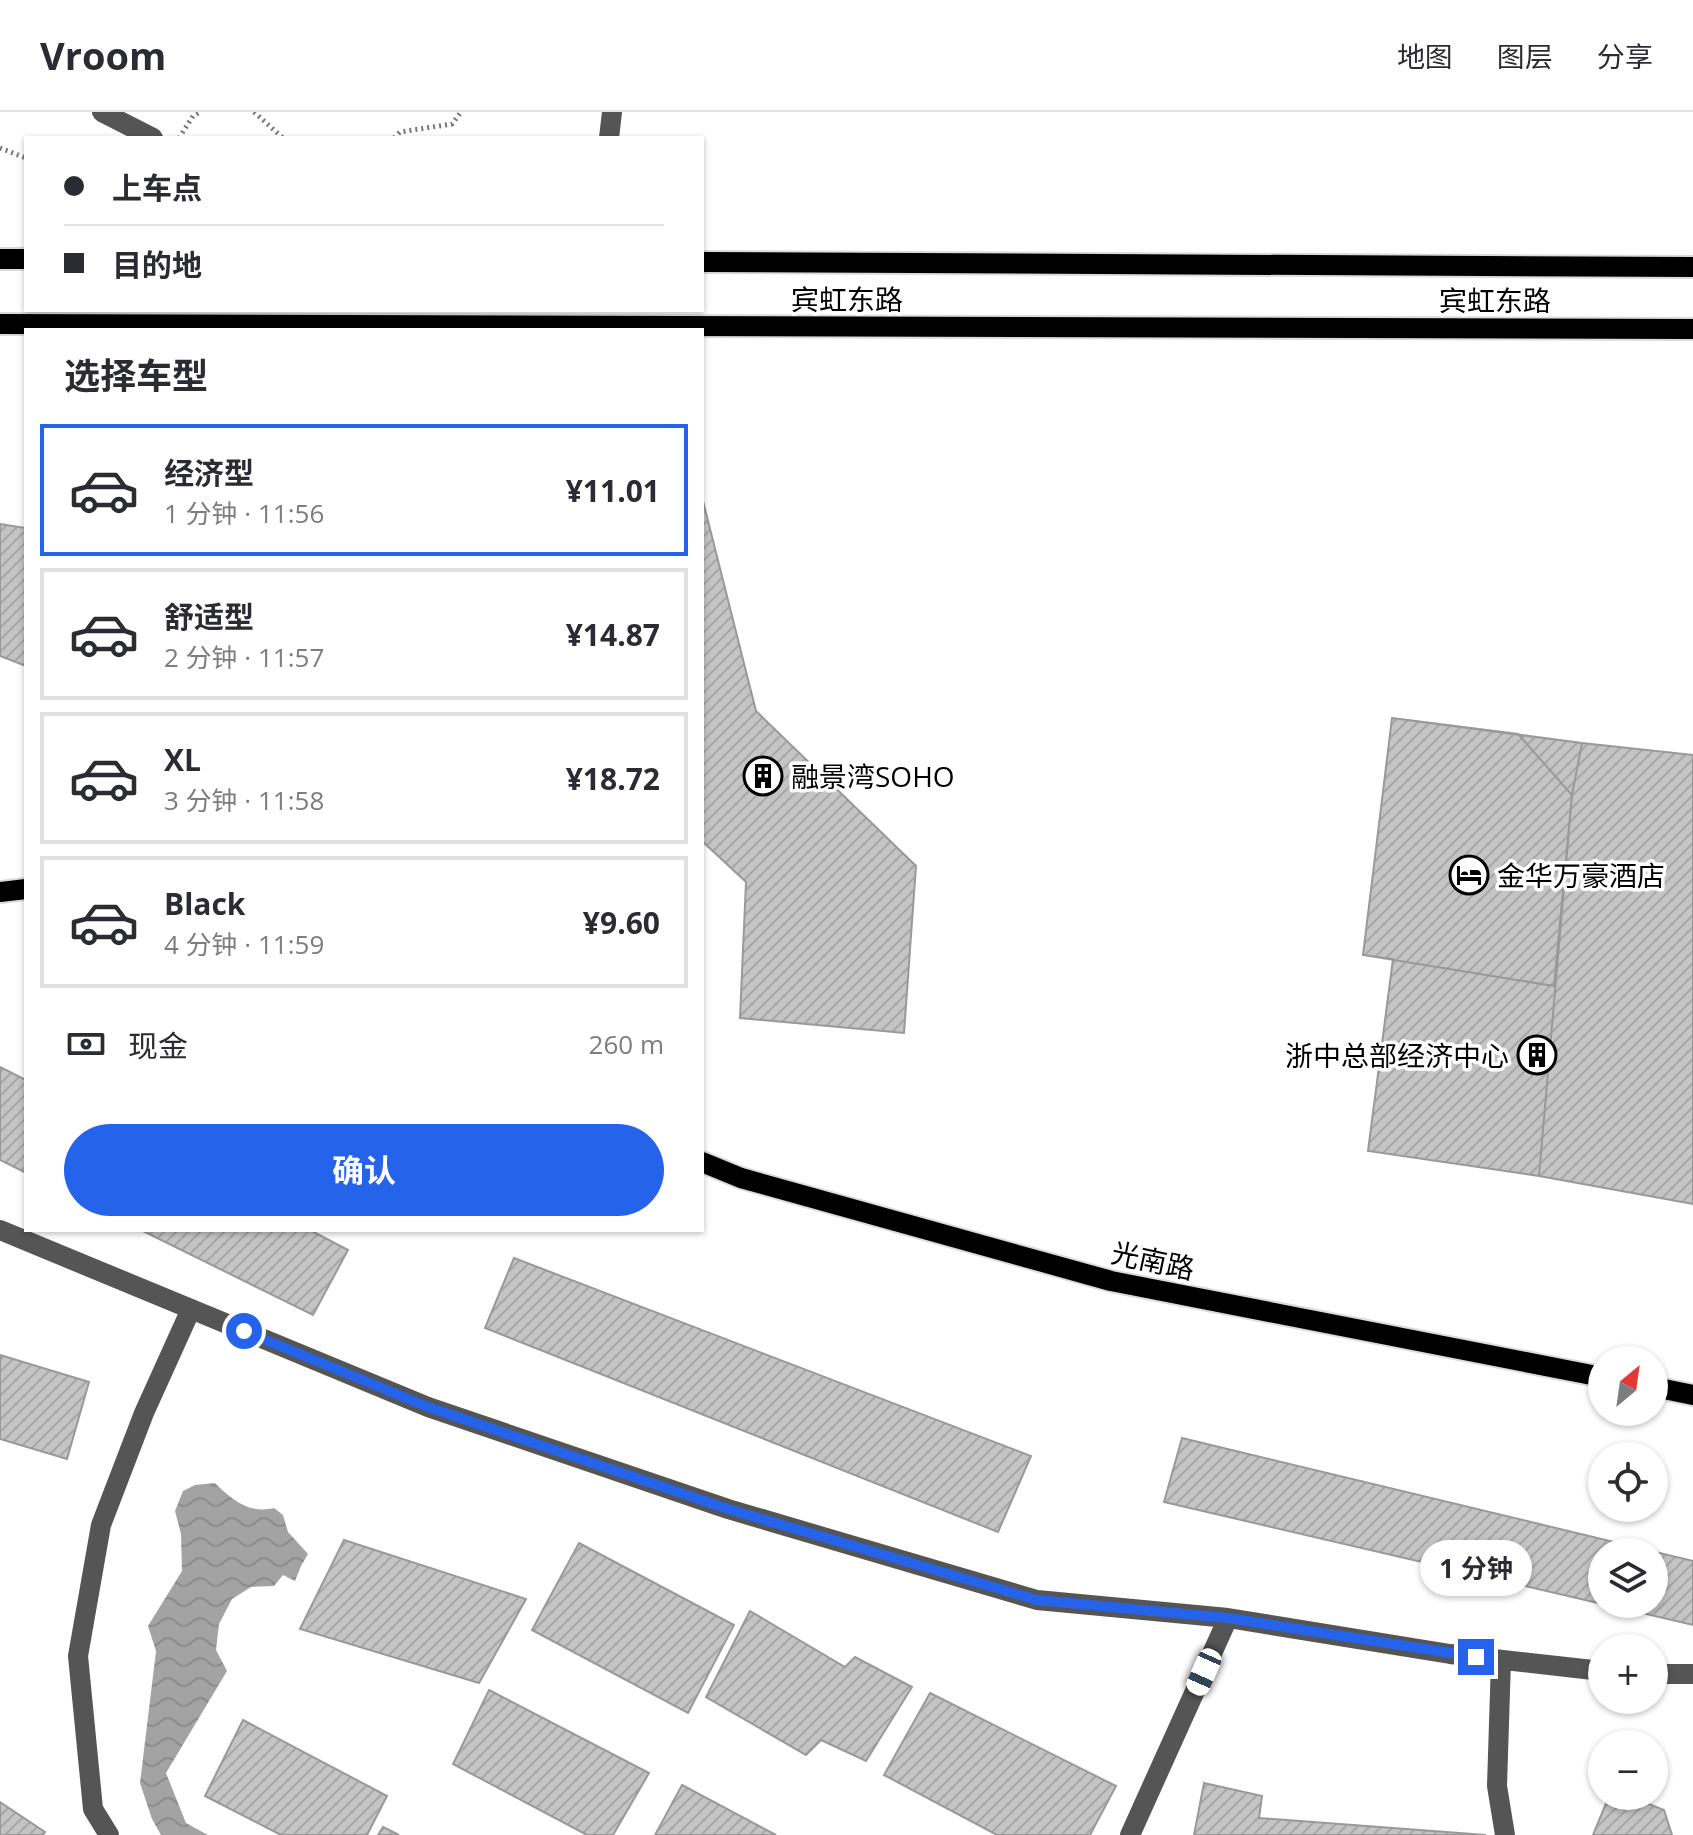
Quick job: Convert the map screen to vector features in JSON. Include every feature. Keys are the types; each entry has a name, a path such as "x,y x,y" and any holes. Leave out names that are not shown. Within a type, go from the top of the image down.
{"main road":[{"path":"0,259 24,259"},
{"name":"宾虹东路","path":"704,262 1693,267"},
{"name":"宾虹东路","path":"0,324 1693,329"},
{"path":"0,892 24,889"},
{"name":"光南路","path":"704,1163 741,1178 1111,1281 1588,1374"},
{"path":"1668,1390 1693,1395"}],"street":[{"path":"102,112 149,136"},
{"path":"609,136 612,112"},
{"path":"0,1230 428,1407 728,1509 1037,1600 1228,1618 1450,1654 1588,1669"},
{"path":"109,1835 93,1809 78,1656 101,1525 144,1413 191,1309"},
{"path":"1130,1835 1228,1618"},
{"path":"1501,1660 1497,1786 1505,1835"},
{"path":"1668,1674 1693,1674"}],"path":[{"path":"180,136 193,116 200,112"},
{"path":"254,112 281,136"},
{"path":"396,136 400,132 452,124 461,112"},
{"path":"0,148 24,157"}],"water":[{"path":"215,1483 249,1507 274,1508 283,1515 288,1532 308,1554 295,1581 283,1575 274,1586 251,1587 232,1599 219,1624 216,1650 227,1671 166,1773 186,1823 208,1835 161,1835 140,1783 156,1651 148,1626 182,1571 181,1534 175,1511 183,1491 195,1485"}],"building":[{"name":"融景湾SOHO","path":"704,505 756,711 916,866 904,1033 740,1018 746,882 704,843"},
{"path":"0,524 24,528 24,665 0,656"},
{"name":"浙中总部经济中心","path":"1392,718 1693,755 1693,1204 1539,1176 1368,1151 1393,959 1363,955"},
{"name":"金华万豪酒店","path":"1392,718 1518,734 1572,795 1554,986 1363,955"},
{"path":"1582,743 1693,755 1693,1204 1539,1176 1572,795"},
{"path":"0,1067 24,1079 24,1172 0,1160"},
{"path":"145,1232 314,1232 348,1250 313,1315"},
{"path":"514,1258 1031,1456 998,1532 485,1328"},
{"path":"0,1355 89,1382 67,1459 0,1439"},
{"path":"1182,1438 1597,1538 1588,1538 1588,1601 1164,1502"},
{"path":"344,1540 526,1599 479,1683 300,1629"},
{"path":"579,1543 734,1625 688,1713 532,1630"},
{"path":"1668,1555 1693,1561 1693,1625 1663,1618 1668,1618"},
{"path":"750,1611 845,1667 855,1657 912,1687 866,1761 821,1740 806,1755 706,1697"},
{"path":"489,1690 649,1773 613,1835 587,1835 453,1764"},
{"path":"930,1693 1116,1786 1090,1835 997,1835 884,1775"},
{"path":"243,1720 387,1796 367,1835 281,1835 205,1796"},
{"path":"1204,1783 1262,1796 1259,1818 1486,1835 1194,1835"},
{"path":"682,1785 776,1835 655,1835"},
{"path":"0,1802 45,1832 43,1835 0,1835"},
{"path":"1603,1810 1664,1810 1672,1835 1593,1835"},
{"path":"383,1827 399,1835 378,1835"}],"place":[{"name":"融景湾SOHO","path":"763,776"},
{"name":"金华万豪酒店","path":"1469,875"},
{"name":"浙中总部经济中心","path":"1537,1055"}],"route":[{"path":"244,1331 428,1407 728,1509 1037,1600 1228,1618 1476,1657"}]}
